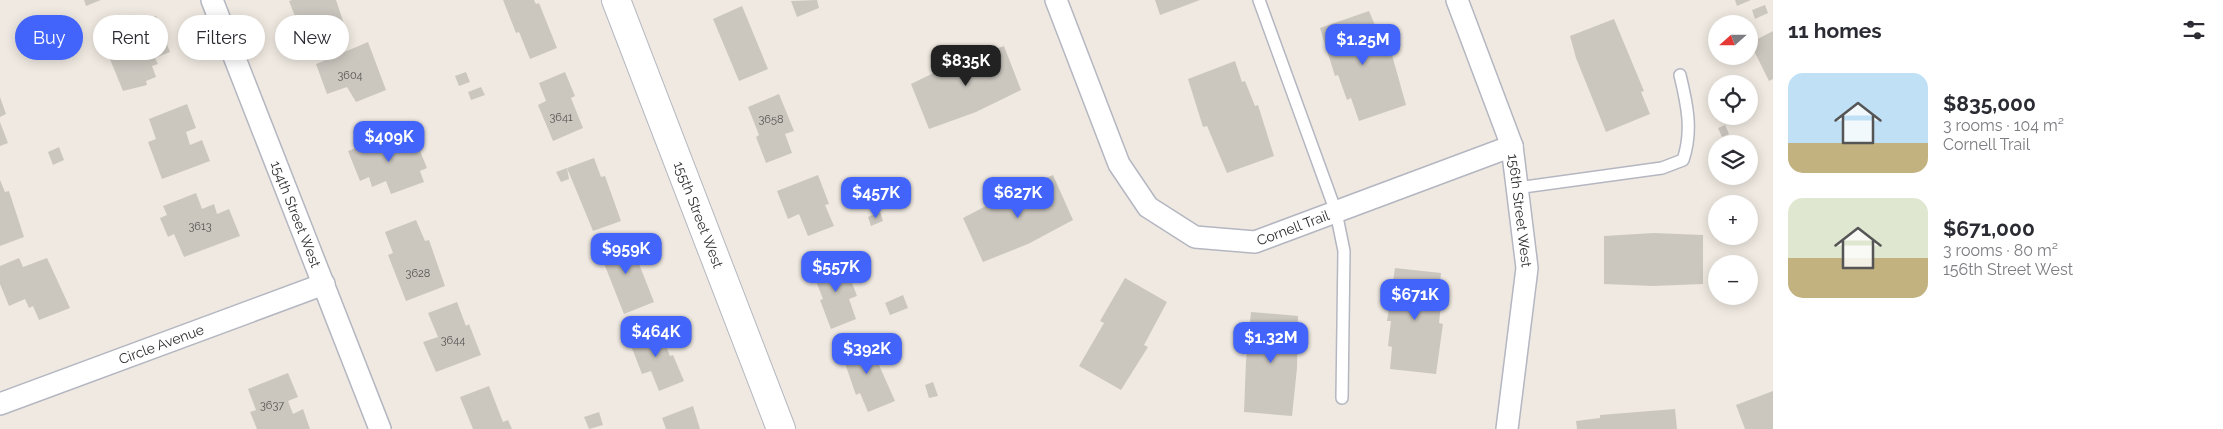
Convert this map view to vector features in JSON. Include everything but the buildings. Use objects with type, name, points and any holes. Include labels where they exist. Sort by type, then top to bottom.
[{"type":"street","name":"154th Street West","points":[[212,0],[380,429]]},
{"type":"street","name":"155th Street West","points":[[616,0],[781,429]]},
{"type":"street","name":"Cornell Trail","points":[[1056,0],[1119,164],[1148,207],[1195,237],[1255,242],[1512,146]]},
{"type":"street","name":"156th Street West","points":[[1457,0],[1512,146],[1527,268],[1507,429]]},
{"type":"street","name":"Circle Avenue","points":[[0,404],[324,284]]},
{"type":"lane","points":[[1259,0],[1336,212],[1344,251],[1342,398]]},
{"type":"lane","points":[[1517,188],[1662,168],[1683,160],[1688,145],[1689,114],[1680,75]]}]
